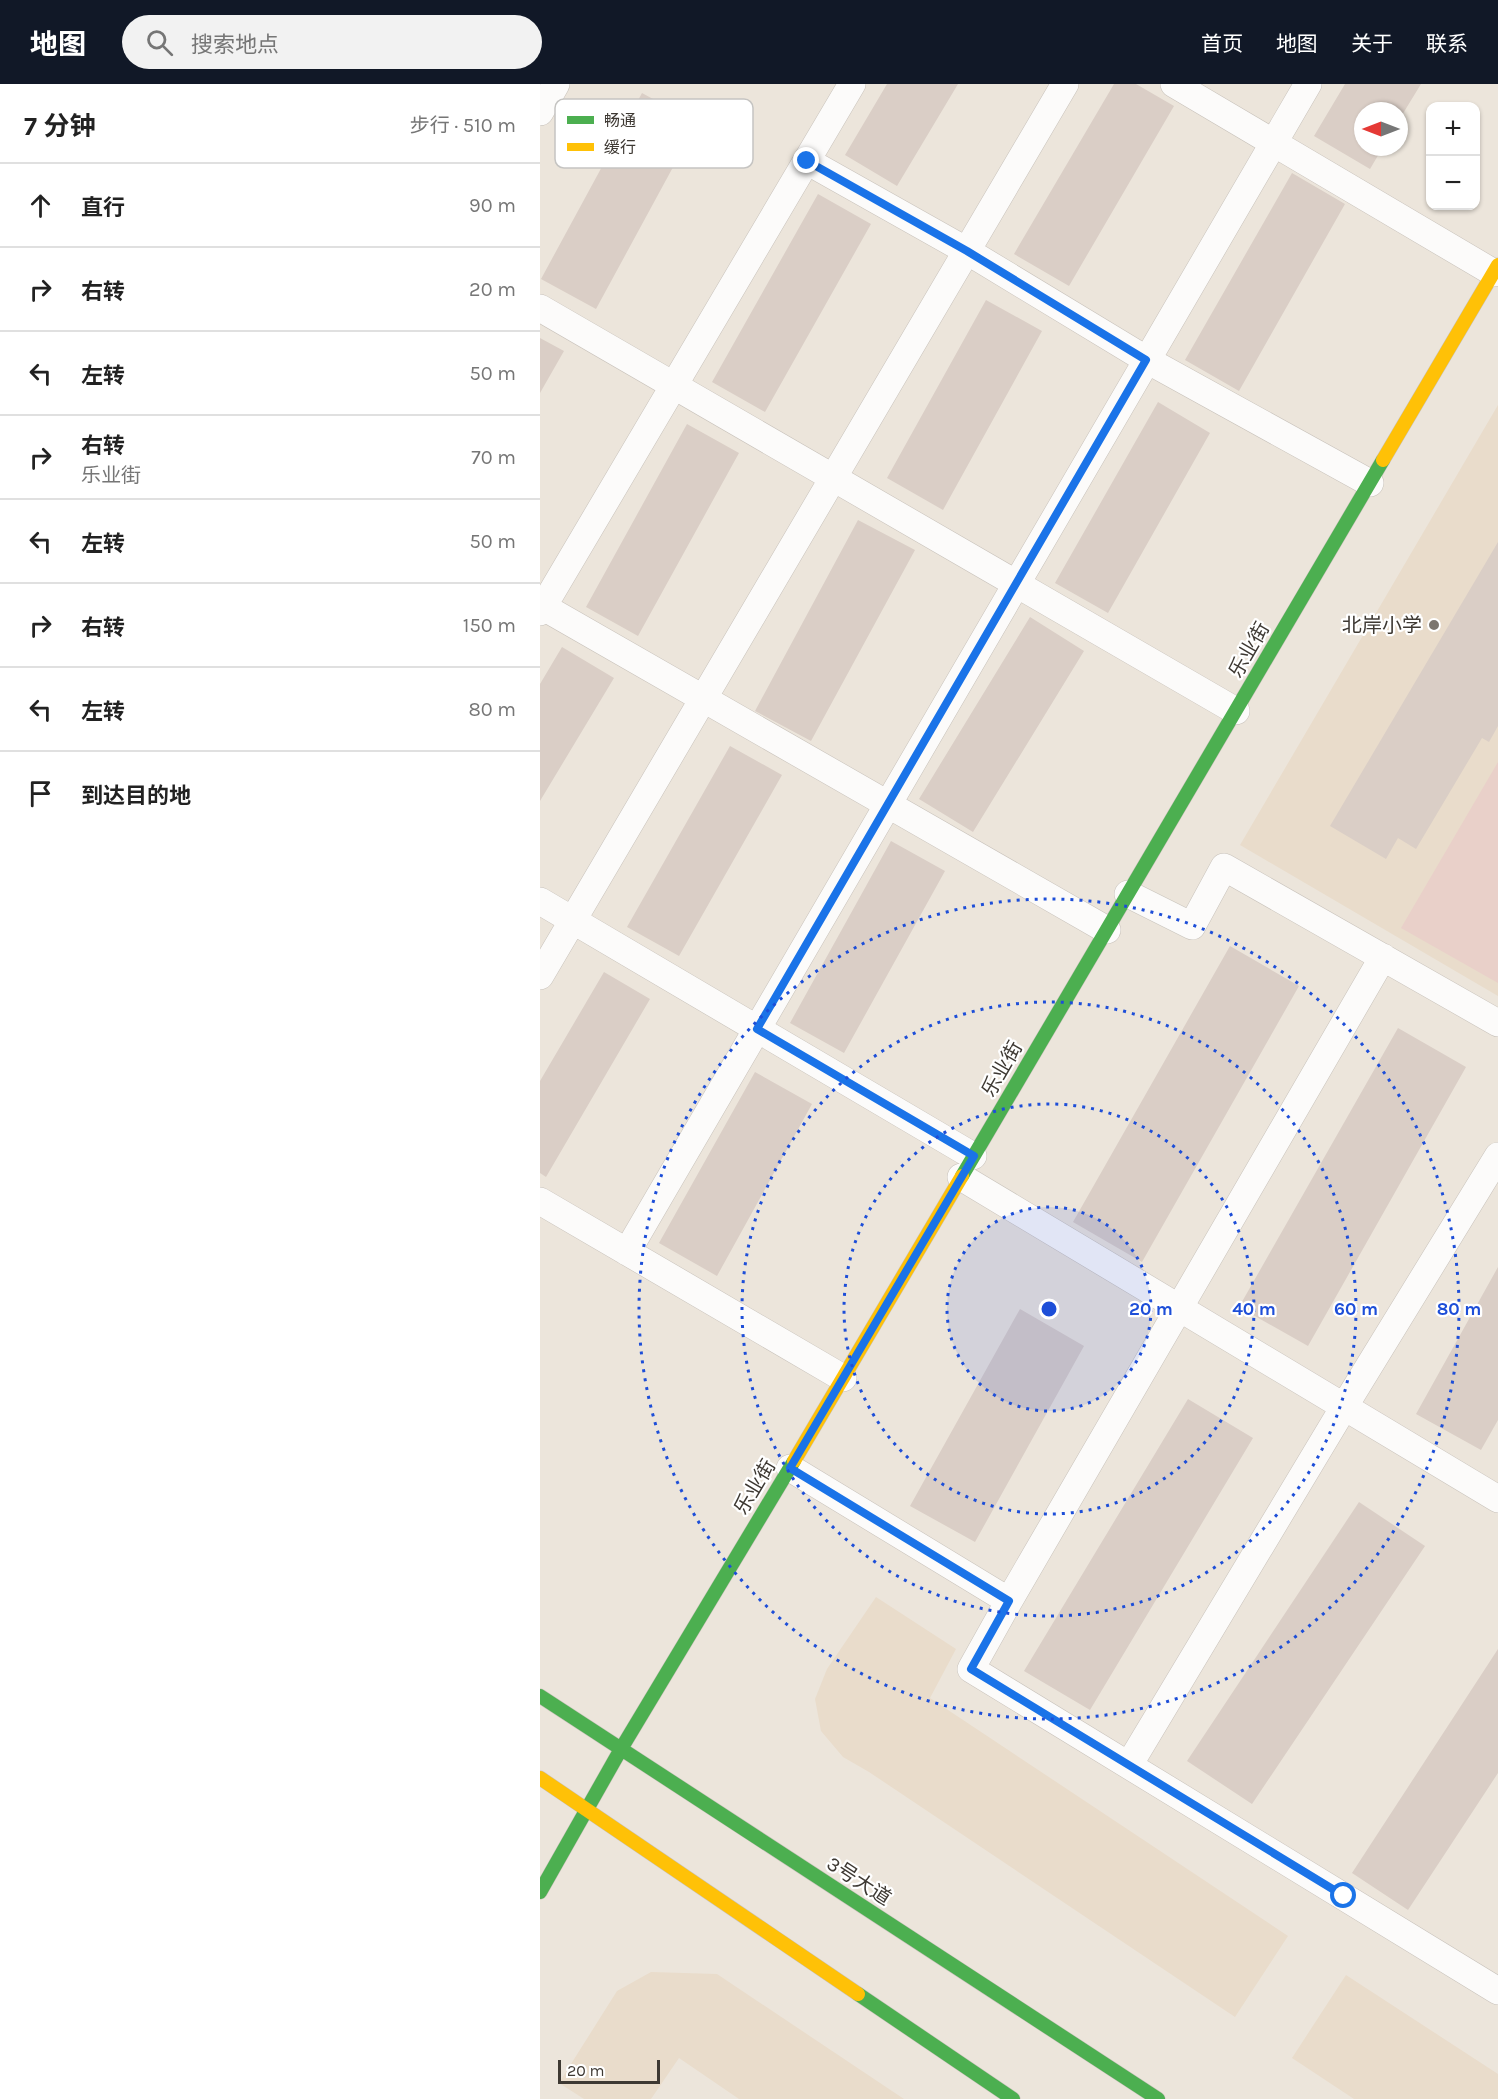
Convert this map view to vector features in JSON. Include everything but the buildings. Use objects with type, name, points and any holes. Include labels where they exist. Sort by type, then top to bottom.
[{"type":"street","points":[[540,112],[556,84]]},
{"type":"street","points":[[852,84],[541,608],[703,698],[1107,930]]},
{"type":"street","points":[[540,976],[1065,84]]},
{"type":"street","points":[[1174,84],[1496,269]]},
{"type":"street","points":[[627,1252],[1308,84]]},
{"type":"street","points":[[807,161],[967,251],[1146,360],[1370,483]]},
{"type":"street","name":"乐业街","points":[[540,1892],[621,1749],[968,1167],[1496,269]]},
{"type":"street","points":[[540,308],[1236,711]]},
{"type":"street","points":[[1128,894],[1192,926],[1224,867],[1498,1023]]},
{"type":"street","points":[[540,901],[757,1029],[1179,1308],[1498,1499]]},
{"type":"street","points":[[1383,957],[971,1669],[1498,1991]]},
{"type":"street","points":[[1130,1765],[1344,1407],[1498,1156]]},
{"type":"street","points":[[540,1201],[843,1378]]},
{"type":"street","points":[[790,1468],[1009,1601]]},
{"type":"street","name":"3号大道","points":[[540,1696],[1158,2099]]},
{"type":"street","points":[[540,1778],[1013,2099]]},
{"type":"shaded area","name":"北岸小学","points":[[1498,405],[1498,996],[1240,845]]},
{"type":"shaded area","points":[[1498,762],[1498,983],[1401,928]]},
{"type":"shaded area","points":[[876,1597],[956,1649],[930,1698],[1288,1936],[1235,2017],[869,1772],[843,1757],[821,1731],[815,1699],[827,1669]]},
{"type":"shaded area","points":[[651,1972],[717,1974],[904,2099],[739,2099],[679,2058],[651,2099],[584,2099],[559,2083],[617,1991]]},
{"type":"shaded area","points":[[1346,1975],[1498,2074],[1498,2099],[1354,2099],[1292,2058]]},
{"type":"traffic: fast","points":[[962,1176],[1383,460]]},
{"type":"traffic: fast","points":[[540,1892],[621,1749],[794,1461]]},
{"type":"traffic: fast","points":[[540,1696],[1158,2099]]},
{"type":"traffic: fast","points":[[858,1994],[1013,2099]]},
{"type":"traffic: slow","points":[[1383,460],[1498,265]]},
{"type":"traffic: slow","points":[[794,1461],[962,1176]]},
{"type":"traffic: slow","points":[[540,1778],[858,1994]]},
{"type":"place","name":"北岸小学","points":[[1434,625]]},
{"type":"route","points":[[807,161],[967,251],[1146,360],[757,1029],[974,1156],[790,1468],[1009,1601],[971,1669],[1344,1896]]}]
